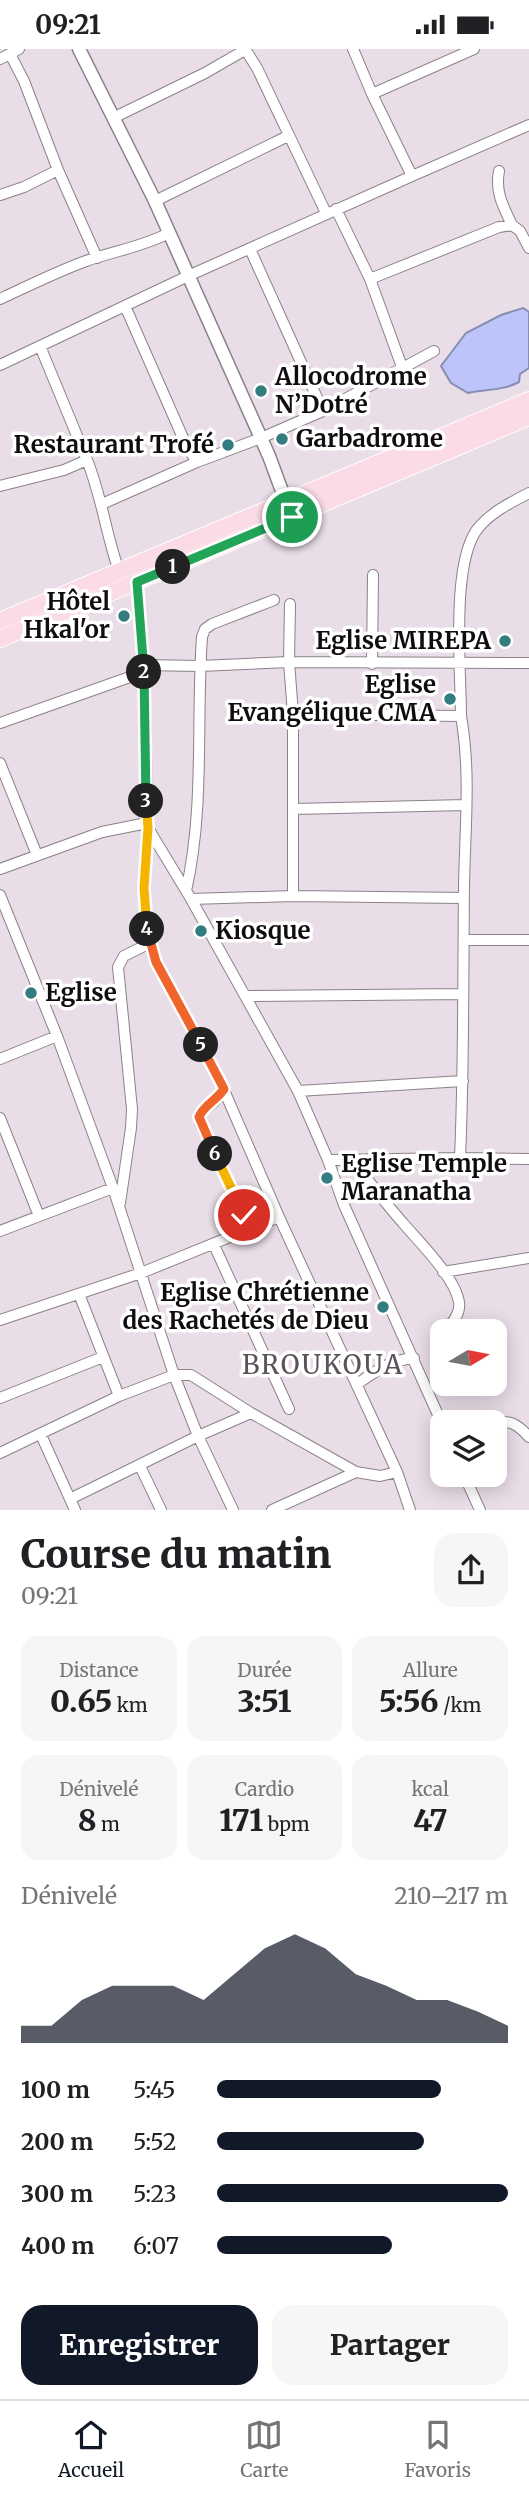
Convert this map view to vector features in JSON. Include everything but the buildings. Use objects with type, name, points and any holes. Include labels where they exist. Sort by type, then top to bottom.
[{"type":"main road","points":[[3,615],[120,571],[529,400]]},
{"type":"main road","points":[[0,639],[529,417]]},
{"type":"street","points":[[79,49],[155,201],[261,438],[286,502]]},
{"type":"street","points":[[353,49],[412,176]]},
{"type":"street","points":[[372,94],[474,49]]},
{"type":"street","points":[[113,118],[205,73],[245,50],[257,68],[289,136],[370,279],[402,367]]},
{"type":"street","points":[[10,54],[97,258]]},
{"type":"street","points":[[0,365],[331,211],[529,125]]},
{"type":"street","points":[[155,201],[289,136]]},
{"type":"street","points":[[0,195],[24,187],[58,170]]},
{"type":"street","points":[[499,171],[497,193],[512,225],[520,231],[529,248]]},
{"type":"street","points":[[370,279],[499,227],[512,225]]},
{"type":"street","points":[[0,299],[56,273],[143,245],[169,233]]},
{"type":"street","points":[[250,249],[323,411]]},
{"type":"street","points":[[125,306],[187,447],[197,462]]},
{"type":"street","points":[[40,347],[103,504],[112,550],[120,571]]},
{"type":"street","points":[[103,504],[323,411],[434,351]]},
{"type":"street","points":[[0,487],[72,467],[87,460]]},
{"type":"street","points":[[460,1158],[467,750],[461,716],[460,596],[468,547],[479,527],[505,506],[529,493]]},
{"type":"street","points":[[372,664],[373,575]]},
{"type":"street","points":[[137,582],[144,669],[148,825],[145,916],[150,943],[156,962],[224,1089],[279,1217],[397,1472],[410,1510]]},
{"type":"street","points":[[189,895],[198,797],[202,637],[205,629],[212,624],[274,600]]},
{"type":"street","points":[[290,604],[293,896]]},
{"type":"street","points":[[0,723],[144,669],[289,662],[529,663]]},
{"type":"street","points":[[293,714],[461,716]]},
{"type":"street","points":[[0,763],[37,855]]},
{"type":"street","points":[[293,809],[466,805]]},
{"type":"street","points":[[148,825],[298,1091],[349,1217],[436,1410]]},
{"type":"street","points":[[0,869],[102,832],[148,825]]},
{"type":"street","points":[[0,895],[57,1036],[113,1188],[174,1375],[198,1436],[233,1510]]},
{"type":"street","points":[[189,895],[464,898]]},
{"type":"street","points":[[464,940],[529,940]]},
{"type":"street","points":[[120,1208],[132,1109],[118,967],[124,956],[150,943]]},
{"type":"street","points":[[245,996],[463,994]]},
{"type":"street","points":[[0,1059],[57,1036]]},
{"type":"street","points":[[298,1091],[463,1081]]},
{"type":"street","points":[[224,1089],[215,1101],[200,1113],[200,1122],[250,1229]]},
{"type":"street","points":[[0,1118],[4,1142],[39,1216]]},
{"type":"street","points":[[328,1160],[529,1159]]},
{"type":"street","points":[[352,1160],[443,1272],[459,1301],[454,1319]]},
{"type":"street","points":[[0,1231],[113,1188]]},
{"type":"street","points":[[0,1321],[141,1273],[279,1217]]},
{"type":"street","points":[[214,1245],[289,1409]]},
{"type":"street","points":[[443,1272],[529,1258]]},
{"type":"street","points":[[79,1294],[119,1396]]},
{"type":"street","points":[[0,1398],[103,1357]]},
{"type":"street","points":[[356,1384],[386,1364],[414,1358]]},
{"type":"street","points":[[0,1453],[119,1396],[174,1375],[191,1375],[251,1413],[356,1472],[380,1476],[397,1472]]},
{"type":"street","points":[[70,1499],[251,1413]]},
{"type":"street","points":[[507,1422],[514,1423],[529,1437]]},
{"type":"street","points":[[41,1435],[75,1510]]},
{"type":"street","points":[[140,1466],[161,1510]]},
{"type":"street","points":[[272,1510],[356,1472]]},
{"type":"street","points":[[470,1487],[481,1510]]},
{"type":"water","points":[[523,308],[529,312],[529,368],[520,374],[519,382],[468,393],[451,383],[441,366],[466,333],[501,315]]},
{"type":"place","name":"Allocodrome N’Dotré","points":[[261,391]]},
{"type":"place","name":"Garbadrome","points":[[282,439]]},
{"type":"place","name":"Restaurant Trofé","points":[[228,445]]},
{"type":"place","name":"Hôtel Hkal'or","points":[[124,616]]},
{"type":"place","name":"Eglise MIREPA","points":[[505,641]]},
{"type":"place","name":"Eglise Evangélique CMA","points":[[450,699]]},
{"type":"place","name":"Kiosque","points":[[201,931]]},
{"type":"place","name":"Eglise","points":[[31,993]]},
{"type":"place","name":"Eglise Temple Maranatha","points":[[327,1178]]},
{"type":"place","name":"Eglise Chrétienne des Rachetés de Dieu","points":[[383,1307]]},
{"type":"district","name":"BROUKOUA","points":[[323,1365]]},
{"type":"route","points":[[244,1215],[199,1117],[224,1089],[156,962],[149,940],[144,888],[148,828],[144,672],[137,582],[292,517]]}]
